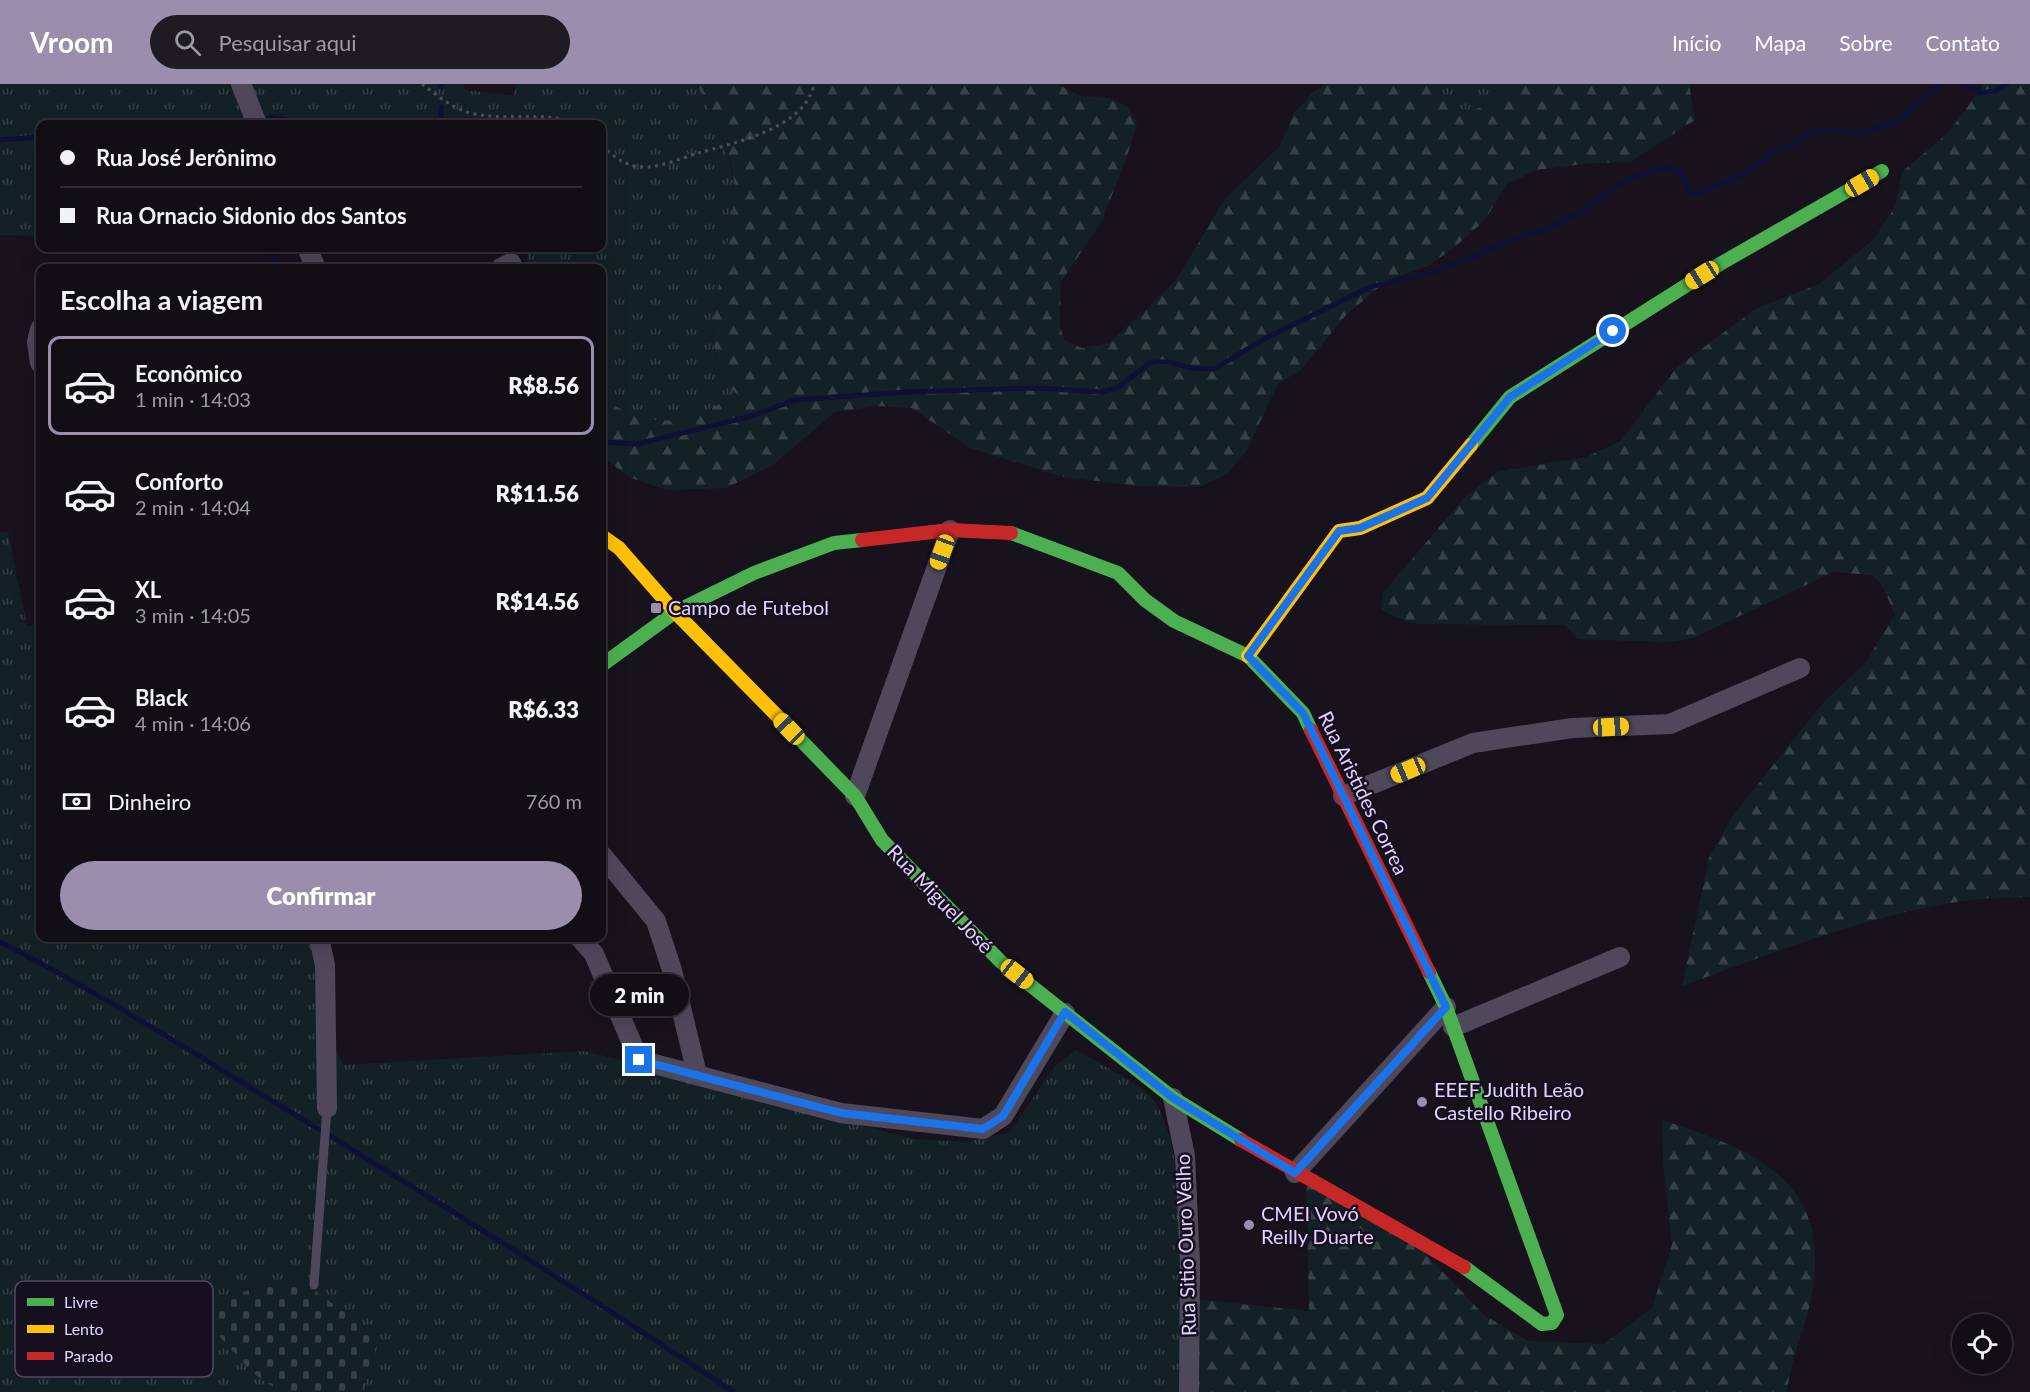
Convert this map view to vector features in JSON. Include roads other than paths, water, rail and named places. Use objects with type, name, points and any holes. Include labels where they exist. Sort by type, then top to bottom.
[{"type":"street","points":[[241,84],[255,120]]},
{"type":"street","points":[[1248,656],[1339,531],[1360,528],[1427,498],[1510,397],[1720,264],[1882,171]]},
{"type":"street","points":[[855,796],[950,530]]},
{"type":"street","name":"Rua Aristides Correa","points":[[606,662],[675,612],[754,573],[834,543],[950,530],[1006,531],[1118,573],[1145,600],[1174,621],[1248,656],[1303,713],[1446,1007],[1557,1315],[1552,1323]]},
{"type":"street","name":"Rua Miguel José","points":[[606,539],[619,548],[675,612],[855,796],[882,840],[1001,962],[1173,1098],[1295,1173],[1448,1256],[1542,1324],[1552,1323]]},
{"type":"street","points":[[1343,796],[1473,743],[1572,728],[1670,724],[1800,668]]},
{"type":"street","points":[[606,860],[656,921],[672,970],[697,1074]]},
{"type":"street","points":[[320,942],[325,964],[327,1107]]},
{"type":"street","points":[[584,942],[594,954],[639,1060],[841,1113],[983,1129],[1003,1116],[1065,1012]]},
{"type":"street","points":[[1453,1027],[1620,957]]},
{"type":"street","points":[[1295,1173],[1446,1007]]},
{"type":"street","name":"Rua Sitio Ouro Velho","points":[[1173,1098],[1185,1156],[1190,1263],[1190,1392]]},
{"type":"lane","points":[[314,1285],[327,1107]]},
{"type":"waterway","points":[[606,442],[637,444],[752,416],[795,400],[907,392],[1038,388],[1101,392],[1117,388],[1151,362],[1170,362],[1190,368],[1214,369],[1266,338],[1370,287],[1437,271],[1525,235],[1545,230],[1573,216],[1628,179],[1672,168],[1681,173],[1688,190],[1695,195],[1742,175],[1773,152],[1795,143],[1810,132],[1826,130],[1858,133],[1896,122],[1940,84]]},
{"type":"waterway","points":[[1965,84],[1980,93],[1995,91],[2007,84]]},
{"type":"waterway","points":[[441,107],[441,120]]},
{"type":"waterway","points":[[270,117],[287,120]]},
{"type":"waterway","points":[[0,140],[36,137]]},
{"type":"waterway","points":[[268,252],[277,264]]},
{"type":"waterway","points":[[0,942],[104,999],[332,1137],[563,1281],[734,1392]]},
{"type":"place","name":"Campo de Futebol","points":[[656,608]]},
{"type":"place","name":"EEEF Judith Leão Castello Ribeiro","points":[[1422,1102]]},
{"type":"place","name":"CMEI Vovó Reilly Duarte","points":[[1249,1225]]}]
